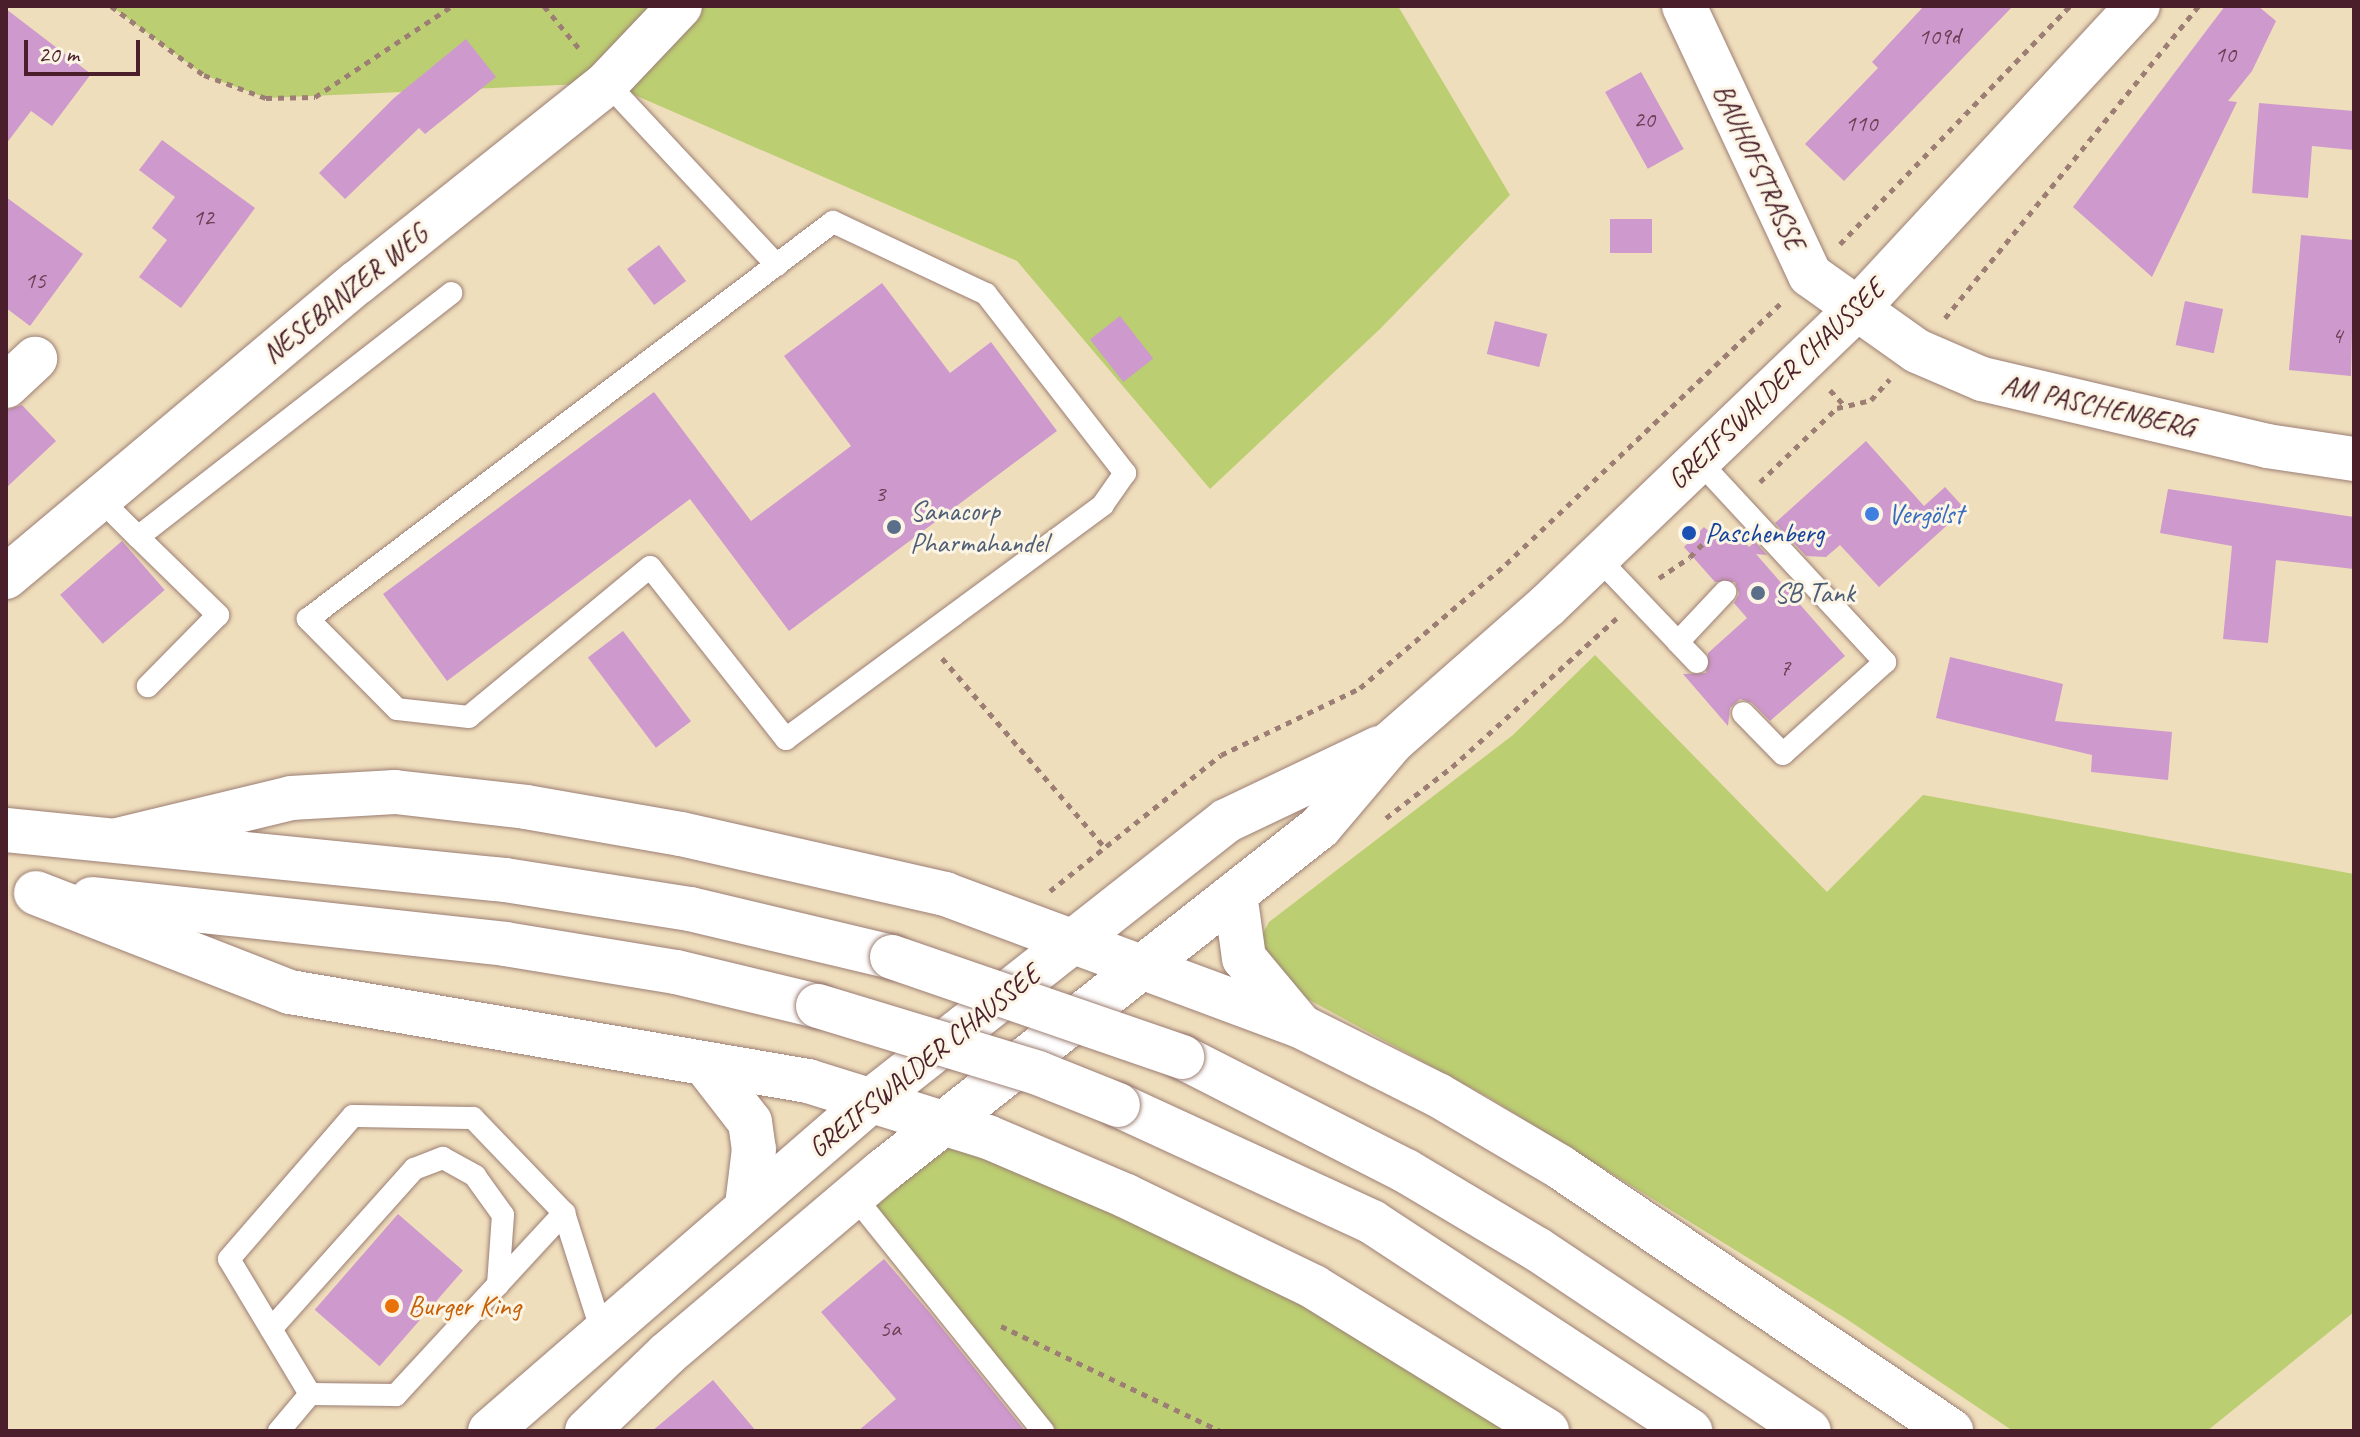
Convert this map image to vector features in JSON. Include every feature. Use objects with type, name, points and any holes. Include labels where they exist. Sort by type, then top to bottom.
[{"type":"main road","name":"NESEBANZER WEG","points":[[6,577],[607,83],[680,6]]},
{"type":"main road","name":"BAUHOFSTRASSE","points":[[1684,6],[1810,275],[1858,308]]},
{"type":"main road","name":"GREIFSWALDER CHAUSSEE","points":[[587,1431],[667,1354],[854,1196],[1320,827],[1392,742],[1597,557],[1858,308],[2138,6]]},
{"type":"main road","name":"AM PASCHENBERG","points":[[1858,308],[1917,351],[1982,379],[2267,446],[2354,459]]},
{"type":"main road","name":"GREIFSWALDER CHAUSSEE","points":[[490,1431],[874,1098],[1226,821],[1392,742]]},
{"type":"main road","points":[[118,840],[291,798],[395,792],[526,807],[738,846],[945,894],[1300,1026],[1438,1095],[1560,1167],[1951,1431]]},
{"type":"main road","points":[[6,830],[594,893],[690,909],[892,957],[1182,1057],[1432,1186],[1537,1249],[1809,1431]]},
{"type":"main road","points":[[21,892],[505,944],[676,972],[818,1006],[1038,1073],[1118,1105],[1372,1222],[1690,1431]]},
{"type":"main road","points":[[21,892],[290,992],[705,1064],[874,1098],[944,1122],[1126,1196],[1314,1287],[1547,1431]]},
{"type":"main road","points":[[1235,894],[1244,958],[1300,1026]]},
{"type":"main road","points":[[705,1064],[750,1122],[754,1149],[747,1205]]},
{"type":"lane","points":[[607,83],[777,265]]},
{"type":"lane","points":[[833,222],[986,294],[1125,473],[1103,505],[786,739],[650,567],[469,717],[397,709],[308,619],[777,265],[833,222]]},
{"type":"lane","points":[[138,537],[451,293]]},
{"type":"lane","points":[[1697,459],[1739,503],[1769,552],[1885,662],[1783,754],[1743,713]]},
{"type":"lane","points":[[99,498],[218,615],[148,686]]},
{"type":"lane","points":[[1597,557],[1697,662]]},
{"type":"lane","points":[[1678,642],[1725,592]]},
{"type":"lane","points":[[310,1394],[229,1259],[353,1116],[473,1118],[564,1213],[603,1335]]},
{"type":"lane","points":[[271,1329],[414,1169],[443,1158],[475,1176],[503,1215],[498,1285]]},
{"type":"lane","points":[[854,1196],[1043,1431]]},
{"type":"lane","points":[[310,1394],[396,1395],[564,1213]]},
{"type":"lane","points":[[279,1431],[310,1394]]},
{"type":"path","points":[[111,6],[204,75],[266,98],[315,97],[452,6]]},
{"type":"path","points":[[544,6],[607,83]]},
{"type":"path","points":[[924,637],[1103,845],[1221,755],[1360,688],[1506,564],[1810,275],[2070,6]]},
{"type":"path","points":[[1739,503],[1837,408],[1871,400],[1917,351],[2199,6]]},
{"type":"path","points":[[990,1321],[1220,1431]]},
{"type":"green space","points":[[111,6],[1398,6],[1510,195],[1381,328],[1210,489],[1017,261],[607,83],[266,98],[204,75]]},
{"type":"green space","points":[[1595,655],[1827,892],[1923,795],[2354,874],[2354,1312],[2207,1431],[2013,1431],[1845,1318],[1488,1097],[1293,991],[1267,955],[1261,937],[1269,922],[1513,735]]},
{"type":"green space","points":[[944,1122],[1547,1431],[1043,1431],[854,1196]]},
{"type":"building","points":[[1924,6],[2013,6],[1844,181],[1805,144],[1878,68],[1872,62]]},
{"type":"building","points":[[2225,6],[2258,6],[2276,21],[2252,71],[2228,101],[2237,102],[2152,277],[2073,207]]},
{"type":"building","points":[[6,9],[91,74],[52,126],[31,111],[6,144]]},
{"type":"building","points":[[466,39],[496,77],[425,134],[419,128],[345,199],[319,173],[394,98]]},
{"type":"building","points":[[1641,72],[1684,149],[1648,169],[1605,92]]},
{"type":"building","points":[[2259,103],[2354,111],[2354,150],[2312,146],[2308,198],[2252,193]]},
{"type":"building","points":[[162,140],[255,208],[181,308],[139,277],[167,240],[152,228],[175,197],[139,170]]},
{"type":"building","points":[[6,197],[83,254],[30,326],[6,308]]},
{"type":"building","points":[[1610,219],[1652,219],[1652,253],[1610,253]]},
{"type":"building","points":[[2301,235],[2354,240],[2351,376],[2289,370]]},
{"type":"building","points":[[659,245],[686,281],[654,305],[627,269]]},
{"type":"building","points":[[882,283],[950,373],[991,342],[1057,431],[789,631],[690,499],[447,681],[383,594],[654,392],[751,521],[851,446],[784,356]]},
{"type":"building","points":[[2185,301],[2223,309],[2214,353],[2176,345]]},
{"type":"building","points":[[1120,316],[1153,359],[1123,382],[1090,339]]},
{"type":"building","points":[[1495,321],[1547,334],[1539,367],[1487,354]]},
{"type":"building","points":[[22,405],[56,441],[6,488],[6,410]]},
{"type":"building","name":"Vergölst","points":[[1866,441],[1924,506],[1945,487],[1965,509],[1879,587],[1840,545],[1826,557],[1806,556],[1775,523]]},
{"type":"building","points":[[2168,489],[2354,517],[2354,569],[2276,560],[2268,643],[2223,639],[2232,546],[2160,533]]},
{"type":"building","points":[[1704,527],[1721,542],[1734,530],[1749,547],[1755,542],[1767,555],[1756,554],[1845,656],[1770,721],[1752,703],[1740,699],[1730,708],[1728,726],[1683,674],[1706,673],[1708,653],[1747,618],[1734,603],[1739,594],[1735,582],[1715,582],[1684,547]]},
{"type":"building","points":[[122,541],[165,590],[103,644],[60,595]]},
{"type":"building","points":[[623,631],[691,721],[656,748],[588,657]]},
{"type":"building","points":[[1950,657],[2063,684],[2055,721],[2172,732],[2168,780],[2091,772],[2092,755],[1936,718]]},
{"type":"building","points":[[398,1214],[463,1270],[380,1366],[315,1310]]},
{"type":"building","points":[[884,1259],[1025,1431],[858,1431],[896,1399],[821,1312]]},
{"type":"building","points":[[713,1380],[756,1431],[652,1431]]},
{"type":"place","name":"Vergölst","points":[[1872,514]]},
{"type":"place","name":"Sanacorp Pharmahandel","points":[[894,527]]},
{"type":"place","name":"Paschenberg","points":[[1689,533]]},
{"type":"place","name":"SB Tank","points":[[1758,593]]},
{"type":"place","name":"Burger King","points":[[392,1306]]}]
